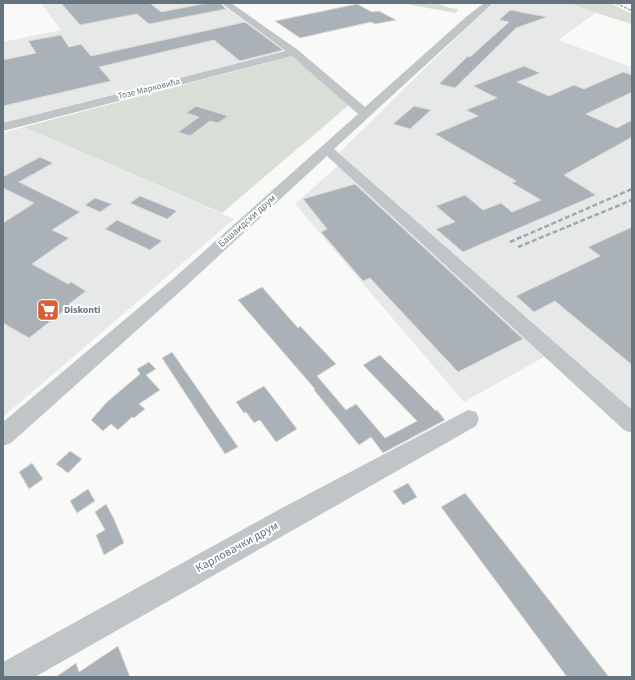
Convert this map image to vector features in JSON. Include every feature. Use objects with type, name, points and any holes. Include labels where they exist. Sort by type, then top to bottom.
[{"type":"street","points":[[225,3],[294,52],[365,114]]},
{"type":"street","name":"Башаидски друм","points":[[3,436],[179,283],[326,148],[489,3]]},
{"type":"street","name":"Тозе Марковића","points":[[3,126],[294,52]]},
{"type":"street","points":[[326,148],[632,423]]},
{"type":"street","name":"Карловачки друм","points":[[6,677],[284,520],[468,419]]},
{"type":"shaded area","points":[[41,3],[219,3],[288,52],[3,124],[3,42],[61,30]]},
{"type":"shaded area","points":[[400,3],[436,3],[449,8],[458,9],[456,13]]},
{"type":"shaded area","points":[[494,3],[568,3],[596,13],[558,40],[632,67],[632,414],[339,153],[472,22]]},
{"type":"shaded area","points":[[568,3],[610,3],[632,14],[632,24],[596,13]]},
{"type":"shaded area","points":[[292,56],[350,104],[222,213],[24,127]]},
{"type":"shaded area","points":[[24,127],[234,219],[3,417],[3,133]]},
{"type":"shaded area","points":[[340,164],[551,353],[464,402],[295,204]]},
{"type":"building","points":[[61,3],[150,3],[161,12],[207,3],[220,3],[226,9],[149,24],[137,14],[80,25]]},
{"type":"building","points":[[357,4],[372,12],[379,11],[396,20],[375,24],[371,22],[300,38],[275,21]]},
{"type":"building","points":[[510,10],[547,17],[516,28],[455,88],[439,84],[468,56],[470,57],[509,22],[499,20]]},
{"type":"building","points":[[245,22],[283,50],[240,61],[214,40],[99,67],[111,81],[3,106],[3,60],[36,53],[28,41],[61,35],[69,47],[81,44],[91,56]]},
{"type":"building","points":[[524,66],[540,73],[517,82],[549,96],[574,85],[584,89],[623,72],[632,75],[632,92],[586,114],[617,128],[632,120],[632,137],[564,175],[596,195],[463,252],[436,229],[455,222],[436,206],[465,195],[483,210],[501,203],[512,212],[541,200],[512,183],[516,181],[435,134],[478,116],[466,110],[497,98],[473,86]]},
{"type":"building","points":[[196,106],[228,116],[218,123],[210,121],[190,136],[178,132],[199,117],[186,113]]},
{"type":"building","points":[[414,106],[431,110],[410,129],[393,124]]},
{"type":"building","points":[[40,157],[53,163],[19,182],[80,212],[52,230],[69,238],[32,264],[68,284],[71,282],[86,291],[69,304],[71,305],[29,338],[3,323],[3,223],[34,203],[3,188],[3,177]]},
{"type":"building","points":[[355,184],[523,339],[458,372],[370,278],[363,281],[321,232],[327,229],[303,199]]},
{"type":"building","points":[[140,196],[177,211],[167,219],[130,203]]},
{"type":"building","points":[[95,198],[112,204],[100,212],[85,205]]},
{"type":"building","points":[[117,220],[162,241],[150,250],[105,229]]},
{"type":"building","points":[[632,227],[632,365],[555,301],[534,312],[516,296],[600,256],[588,247]]},
{"type":"building","points":[[262,287],[298,328],[300,326],[336,364],[317,376],[346,410],[356,404],[385,438],[417,421],[363,365],[380,355],[436,411],[437,410],[445,420],[383,453],[371,437],[359,445],[314,390],[315,389],[238,300]]},
{"type":"building","points":[[172,352],[238,447],[225,454],[162,358]]},
{"type":"building","points":[[149,362],[156,369],[146,375],[160,390],[139,404],[145,409],[134,418],[132,417],[118,430],[111,424],[103,431],[91,420],[107,402],[140,374],[137,369]]},
{"type":"building","points":[[264,386],[297,429],[276,442],[260,420],[254,423],[236,402]]},
{"type":"building","points":[[70,451],[82,459],[68,473],[56,464]]},
{"type":"building","points":[[32,463],[43,479],[29,489],[19,472]]},
{"type":"building","points":[[408,483],[417,497],[403,505],[393,491]]},
{"type":"building","points":[[88,489],[95,501],[77,513],[70,501]]},
{"type":"building","points":[[465,493],[609,677],[567,677],[441,507]]},
{"type":"building","points":[[106,504],[124,543],[104,555],[96,535],[105,530],[95,512]]},
{"type":"building","points":[[118,646],[130,677],[56,677],[76,663],[79,672]]},
{"type":"railway","points":[[616,3],[632,11]]},
{"type":"railway","points":[[510,242],[632,189]]},
{"type":"railway","points":[[518,247],[632,200]]},
{"type":"place","name":"Diskonti","points":[[48,310]]}]
